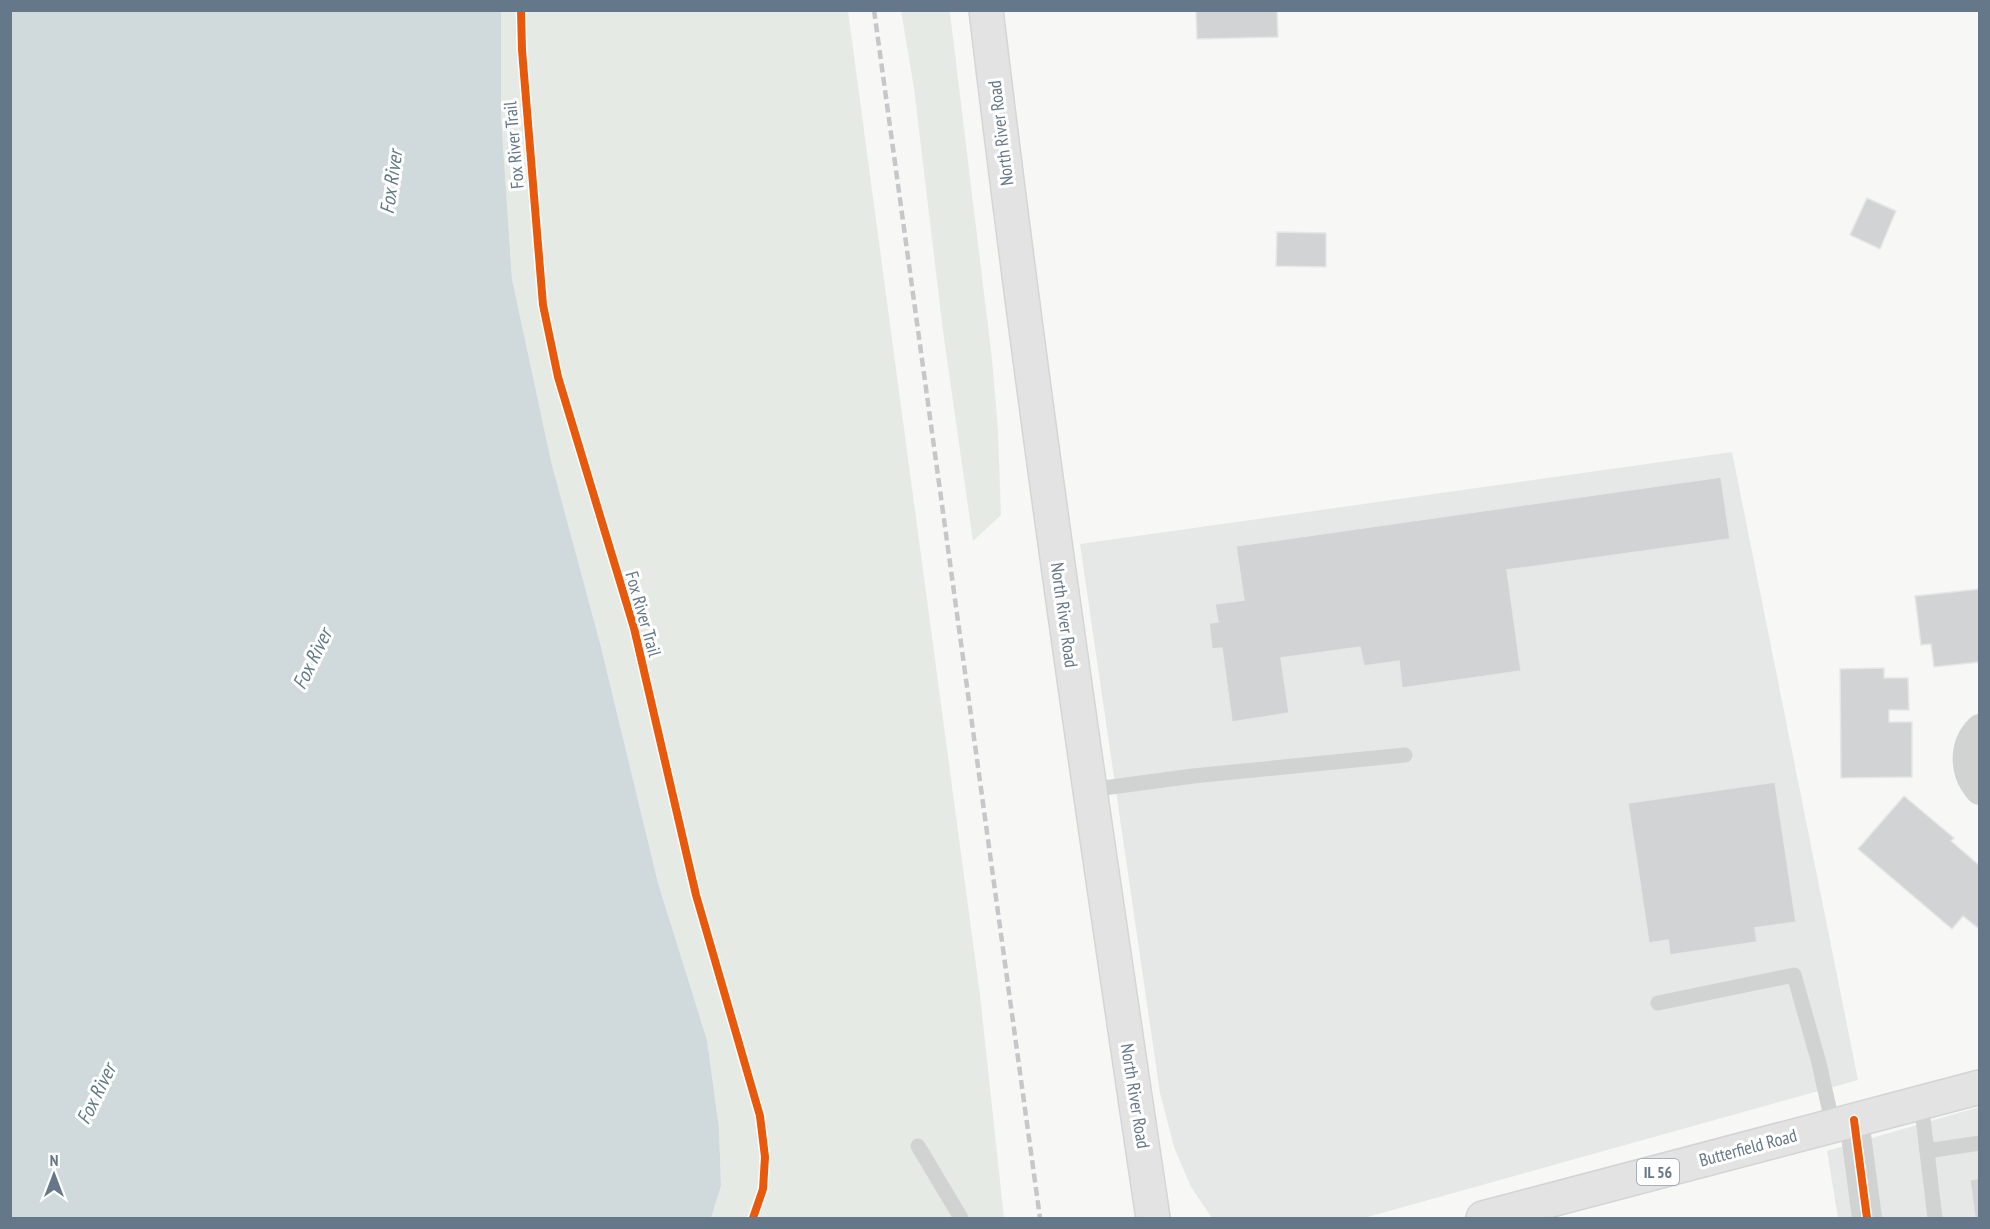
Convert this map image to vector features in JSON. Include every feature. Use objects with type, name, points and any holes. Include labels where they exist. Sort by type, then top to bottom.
[{"type":"main road","name":"North River Road","points":[[986,10],[1026,340],[1089,790],[1153,1218]]},
{"type":"main road","name":"Butterfield Road","points":[[1483,1218],[1980,1087]]},
{"type":"street","points":[[1980,729],[1969,743],[1966,756],[1968,771],[1980,790]]},
{"type":"street","points":[[1844,1123],[1867,1218]]},
{"type":"lane","points":[[1089,790],[1193,776],[1405,755]]},
{"type":"lane","points":[[1658,1003],[1794,975],[1819,1064],[1844,1123]]},
{"type":"lane","points":[[1921,1102],[1935,1218]]},
{"type":"lane","points":[[1927,1151],[1980,1143]]},
{"type":"lane","points":[[918,1146],[961,1218]]},
{"type":"shaded area","points":[[501,11],[848,11],[980,995],[1004,1218],[711,1218],[721,1186],[719,1128],[707,1040],[658,883],[601,647],[551,461],[512,279],[501,116]]},
{"type":"shaded area","points":[[901,11],[950,11],[992,359],[998,431],[1001,515],[973,541],[943,331],[914,88]]},
{"type":"shaded area","points":[[1732,452],[1858,1080],[1364,1218],[1212,1218],[1191,1187],[1174,1147],[1160,1093],[1080,544]]},
{"type":"shaded area","points":[[1979,1107],[1979,1218],[1838,1218],[1827,1151]]},
{"type":"water","name":"Fox River","points":[[10,11],[501,11],[501,116],[512,279],[551,461],[601,647],[658,883],[707,1040],[719,1128],[721,1186],[711,1218],[11,1218]]},
{"type":"building","points":[[1196,10],[1277,10],[1278,37],[1197,39]]},
{"type":"building","points":[[1867,198],[1896,211],[1880,249],[1850,235]]},
{"type":"building","points":[[1277,232],[1326,233],[1326,267],[1276,266]]},
{"type":"building","points":[[1721,477],[1730,539],[1507,570],[1521,671],[1402,688],[1399,661],[1364,666],[1360,647],[1281,658],[1289,713],[1232,722],[1222,648],[1212,649],[1209,623],[1218,622],[1215,604],[1244,600],[1236,546]]},
{"type":"building","points":[[1980,589],[1980,662],[1934,667],[1931,644],[1921,645],[1915,596]]},
{"type":"building","points":[[1884,668],[1884,678],[1908,678],[1909,710],[1889,710],[1889,722],[1912,722],[1912,777],[1841,778],[1840,669]]},
{"type":"building","points":[[1775,782],[1796,922],[1755,928],[1757,942],[1670,955],[1668,940],[1649,943],[1628,803]]},
{"type":"building","points":[[1904,796],[1954,838],[1951,841],[1980,866],[1980,926],[1978,928],[1963,916],[1952,929],[1858,849]]},
{"type":"building","points":[[1980,1178],[1980,1218],[1975,1218],[1970,1180]]},
{"type":"railway","points":[[874,10],[1040,1218]]},
{"type":"cycle path","name":"Fox River Trail","points":[[521,10],[522,50],[543,305],[558,377],[634,628],[696,895],[760,1116],[765,1157],[763,1189],[753,1218]]},
{"type":"cycle path","points":[[1854,1120],[1867,1218]]}]
